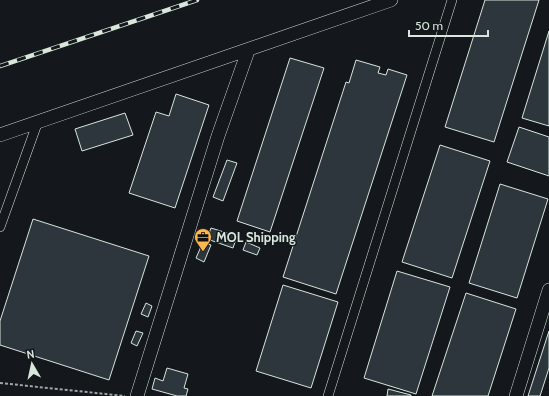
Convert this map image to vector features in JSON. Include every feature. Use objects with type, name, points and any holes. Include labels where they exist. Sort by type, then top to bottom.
[{"type":"main road","points":[[0,135],[37,124],[391,0]]},
{"type":"main road","points":[[137,396],[218,136],[248,50]]},
{"type":"main road","points":[[516,396],[549,290]]},
{"type":"street","points":[[328,396],[452,0]]},
{"type":"street","points":[[0,227],[37,124]]},
{"type":"path","points":[[0,383],[125,396]]},
{"type":"building","points":[[485,0],[539,0],[494,142],[445,127]]},
{"type":"building","points":[[549,31],[549,126],[522,118]]},
{"type":"building","points":[[290,58],[324,68],[270,232],[237,221]]},
{"type":"building","points":[[356,60],[380,67],[378,73],[386,75],[388,69],[407,75],[336,294],[283,277],[346,82],[349,83]]},
{"type":"building","points":[[176,94],[209,105],[175,208],[129,193],[156,112],[169,116]]},
{"type":"building","points":[[125,113],[133,135],[82,151],[75,129]]},
{"type":"building","points":[[519,127],[549,137],[549,176],[507,162]]},
{"type":"building","points":[[440,145],[490,161],[452,278],[402,262]]},
{"type":"building","points":[[227,160],[237,163],[223,201],[213,197]]},
{"type":"building","points":[[500,184],[548,199],[517,298],[469,283]]},
{"type":"building","points":[[33,219],[149,256],[109,380],[0,345],[0,321]]},
{"type":"building","points":[[211,228],[237,236],[233,248],[207,239]]},
{"type":"building","name":"MOL Shipping","points":[[203,242],[211,245],[204,262],[196,258]]},
{"type":"building","points":[[246,242],[260,248],[257,255],[243,250]]},
{"type":"building","points":[[397,271],[450,287],[416,394],[364,378]]},
{"type":"building","points":[[283,285],[338,302],[311,388],[256,371]]},
{"type":"building","points":[[466,293],[516,309],[488,396],[432,396]]},
{"type":"building","points":[[146,303],[152,306],[148,317],[141,314]]},
{"type":"building","points":[[136,331],[143,333],[137,346],[131,343]]},
{"type":"building","points":[[549,331],[549,368],[540,396],[528,396]]},
{"type":"building","points":[[167,368],[188,374],[184,388],[188,389],[186,396],[177,396],[152,389],[155,378],[163,381]]},
{"type":"building","points":[[388,389],[411,395],[411,396],[387,396]]},
{"type":"railway","points":[[0,66],[197,0]]},
{"type":"place","name":"MOL Shipping","points":[[203,252]]}]
